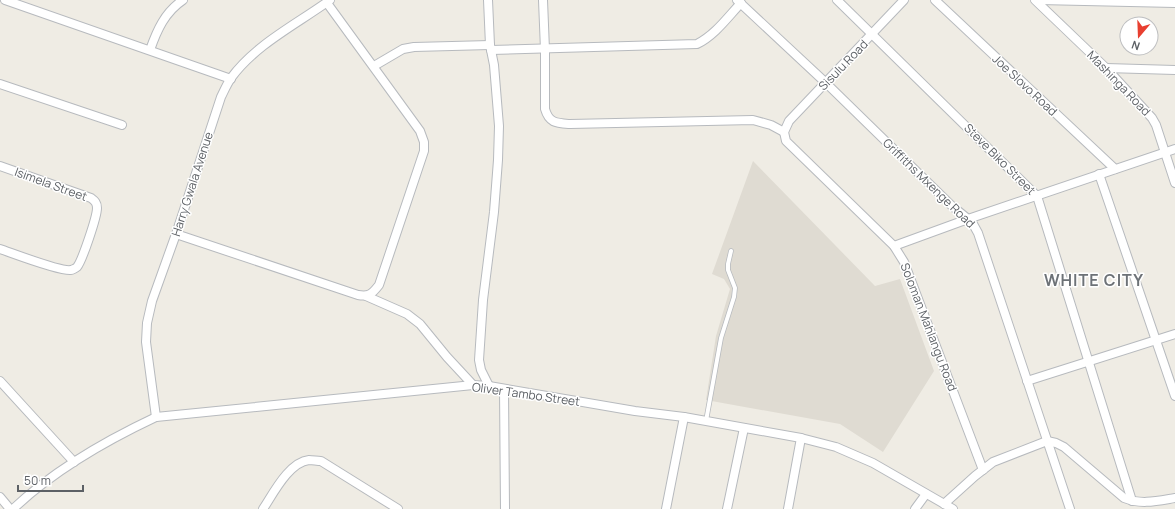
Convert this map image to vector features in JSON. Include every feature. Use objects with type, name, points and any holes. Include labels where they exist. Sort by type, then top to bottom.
[{"type":"street","points":[[5,0],[231,79]]},
{"type":"street","points":[[150,50],[168,12],[183,0]]},
{"type":"street","points":[[488,0],[499,126],[494,212],[483,300],[479,360],[481,370],[489,386]]},
{"type":"street","points":[[543,0],[545,109],[547,116],[552,121],[559,124],[570,124],[753,120],[771,125],[784,132]]},
{"type":"street","name":"Steve Biko Street","points":[[837,0],[1037,196],[1132,501]]},
{"type":"street","name":"Sisulu Road","points":[[784,132],[789,121],[904,0]]},
{"type":"street","name":"Joe Slovo Road","points":[[935,0],[1115,169]]},
{"type":"street","name":"Mashinga Road","points":[[1036,0],[1106,68],[1152,118],[1175,183]]},
{"type":"street","points":[[1039,0],[1175,3]]},
{"type":"street","points":[[329,2],[420,131],[424,142],[424,151],[379,285],[373,293],[366,296]]},
{"type":"street","name":"Harry Gwala Avenue","points":[[156,416],[146,342],[147,323],[152,301],[176,234],[221,97],[231,79],[248,58],[266,44],[329,2]]},
{"type":"street","points":[[374,66],[404,49],[414,47],[491,47],[545,50],[697,44],[714,33],[739,2]]},
{"type":"street","name":"Griffiths Mxenge Road","points":[[739,2],[826,83],[952,206],[973,224],[978,233],[1070,509]]},
{"type":"street","points":[[1106,68],[1175,70]]},
{"type":"street","points":[[0,84],[122,125]]},
{"type":"street","name":"Soloman Mahlangu Road","points":[[784,132],[786,141],[894,246],[904,262],[983,470]]},
{"type":"street","points":[[894,246],[968,219],[1175,149]]},
{"type":"street","name":"Isimela Street","points":[[0,166],[91,198],[96,202],[97,207],[96,215],[81,260],[77,267],[72,270],[58,268],[0,248]]},
{"type":"street","points":[[1100,174],[1175,396]]},
{"type":"street","points":[[176,234],[358,295],[366,296],[407,314],[420,324],[446,357],[473,385]]},
{"type":"street","points":[[1027,380],[1089,362],[1175,334]]},
{"type":"street","points":[[0,381],[74,462]]},
{"type":"street","name":"Oliver Tambo Street","points":[[11,509],[44,482],[74,462],[156,416],[473,385],[489,386],[635,411],[684,417],[801,438],[836,447],[873,463],[953,509]]},
{"type":"street","points":[[504,389],[505,509]]},
{"type":"street","points":[[666,509],[684,417]]},
{"type":"street","points":[[726,509],[744,428]]},
{"type":"street","points":[[788,509],[801,438]]},
{"type":"street","points":[[944,504],[993,462],[1047,441],[1064,447],[1119,495],[1132,501],[1152,502],[1175,498]]},
{"type":"street","points":[[262,509],[286,475],[295,465],[308,460],[321,461],[398,509]]},
{"type":"street","points":[[915,509],[926,494]]},
{"type":"street","points":[[0,497],[11,509]]},
{"type":"lane","points":[[706,421],[721,338],[734,297],[735,288],[728,270],[731,251]]},
{"type":"shaded area","points":[[753,161],[875,286],[900,279],[934,371],[883,452],[840,424],[706,400],[716,336],[730,289],[724,279],[712,274]]},
{"type":"district","name":"WHITE CITY","points":[[1094,280]]}]
